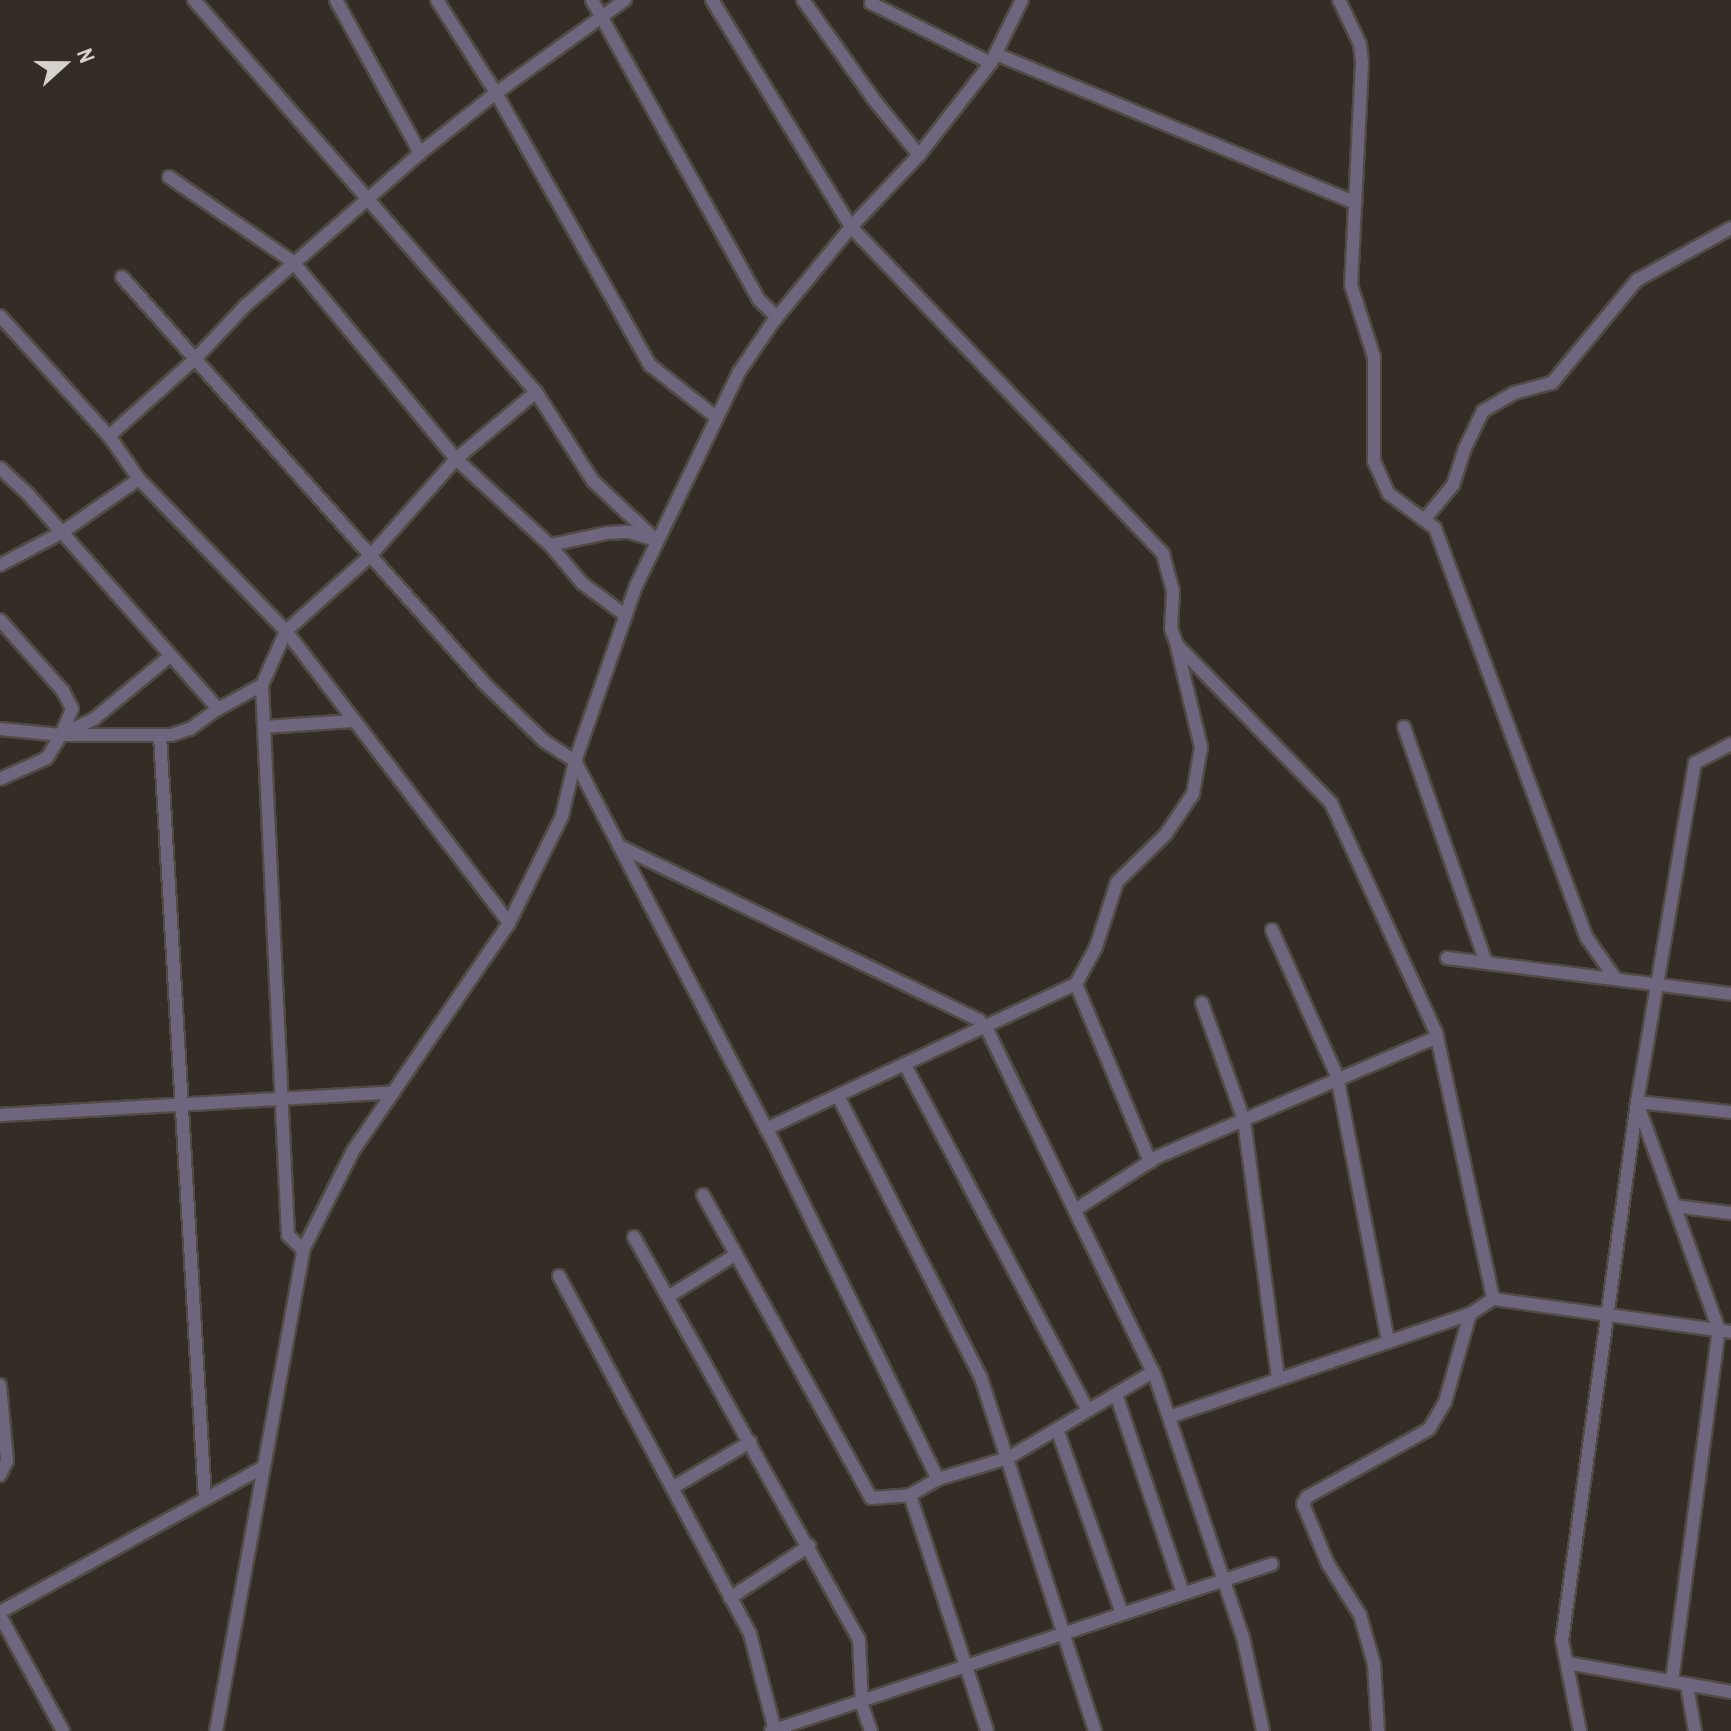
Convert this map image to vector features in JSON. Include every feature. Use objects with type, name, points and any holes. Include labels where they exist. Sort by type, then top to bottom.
[{"type":"street","points":[[194,0],[536,392],[593,481],[656,540]]},
{"type":"street","points":[[336,0],[420,153]]},
{"type":"street","points":[[437,0],[496,93],[650,365],[717,418]]},
{"type":"street","points":[[592,0],[759,300],[777,317]]},
{"type":"street","points":[[109,436],[195,359],[293,262],[420,153],[496,93],[625,0]]},
{"type":"street","points":[[712,0],[851,227],[1163,554],[1173,592],[1171,628],[1201,747],[1193,794],[1166,834],[1117,882],[1096,947],[1076,984],[766,1129]]},
{"type":"street","points":[[803,0],[857,78],[919,155]]},
{"type":"street","points":[[216,1731],[303,1250],[353,1151],[509,923],[562,816],[575,761],[625,615],[656,540],[739,372],[777,317],[851,227],[919,155],[994,58],[1022,0]]},
{"type":"street","points":[[1339,0],[1360,44],[1362,62],[1351,285],[1374,357],[1374,461],[1389,494],[1435,528],[1587,938],[1615,978]]},
{"type":"street","points":[[871,3],[994,58],[1355,203]]},
{"type":"street","points":[[169,177],[293,262],[456,459],[550,545],[582,583],[625,615]]},
{"type":"street","points":[[1425,519],[1453,485],[1465,448],[1483,411],[1514,393],[1552,383],[1637,280],[1731,228]]},
{"type":"street","points":[[122,277],[485,684],[544,741],[575,761],[766,1129],[938,1479]]},
{"type":"street","points":[[0,316],[109,436],[139,479],[286,631],[509,923]]},
{"type":"street","points":[[303,1250],[288,1235],[262,685],[286,631],[370,556],[456,459],[536,392]]},
{"type":"street","points":[[0,468],[218,709]]},
{"type":"street","points":[[0,565],[61,533],[139,479]]},
{"type":"street","points":[[550,545],[618,532],[656,540]]},
{"type":"street","points":[[0,620],[63,691],[72,709],[47,758],[0,779]]},
{"type":"street","points":[[1177,645],[1331,803],[1437,1037],[1493,1299]]},
{"type":"street","points":[[61,735],[94,719],[169,657]]},
{"type":"street","points":[[0,729],[61,735],[160,735],[190,729],[218,709],[262,685]]},
{"type":"street","points":[[264,727],[353,721]]},
{"type":"street","points":[[1404,727],[1486,963]]},
{"type":"street","points":[[160,735],[205,1499]]},
{"type":"street","points":[[1580,1731],[1562,1640],[1610,1315],[1637,1102],[1695,763],[1731,744]]},
{"type":"street","points":[[618,845],[979,1020],[985,1027],[1153,1372],[1243,1637],[1263,1731]]},
{"type":"street","points":[[1272,930],[1338,1080],[1388,1342]]},
{"type":"street","points":[[1447,958],[1731,994]]},
{"type":"street","points":[[1076,984],[1150,1162]]},
{"type":"street","points":[[1202,1003],[1244,1120],[1278,1379]]},
{"type":"street","points":[[1075,1210],[1150,1162],[1437,1037]]},
{"type":"street","points":[[905,1065],[1088,1411]]},
{"type":"street","points":[[0,1115],[393,1092]]},
{"type":"street","points":[[838,1096],[981,1378],[1095,1731]]},
{"type":"street","points":[[1637,1102],[1731,1112]]},
{"type":"street","points":[[1637,1102],[1674,1206],[1725,1331],[1672,1681]]},
{"type":"street","points":[[703,1195],[871,1498],[910,1495],[938,1479],[1008,1458],[1153,1372]]},
{"type":"street","points":[[1674,1206],[1731,1213]]},
{"type":"street","points":[[634,1237],[859,1639],[862,1700],[871,1731]]},
{"type":"street","points":[[668,1297],[735,1255]]},
{"type":"street","points":[[559,1276],[750,1634],[773,1731],[1272,1564]]},
{"type":"street","points":[[1169,1417],[1470,1314],[1493,1299],[1725,1331]]},
{"type":"street","points":[[1378,1731],[1374,1664],[1360,1615],[1328,1564],[1303,1504],[1307,1497],[1429,1429],[1445,1402],[1470,1314]]},
{"type":"street","points":[[0,1385],[7,1461],[0,1475]]},
{"type":"street","points":[[1116,1394],[1183,1593]]},
{"type":"street","points":[[1057,1429],[1122,1614]]},
{"type":"street","points":[[672,1488],[750,1442]]},
{"type":"street","points":[[63,1731],[0,1614],[262,1468]]},
{"type":"street","points":[[910,1495],[987,1731]]},
{"type":"street","points":[[730,1598],[809,1546]]},
{"type":"street","points":[[1567,1663],[1731,1692]]},
{"type":"street","points":[[1687,1686],[1695,1731]]}]
